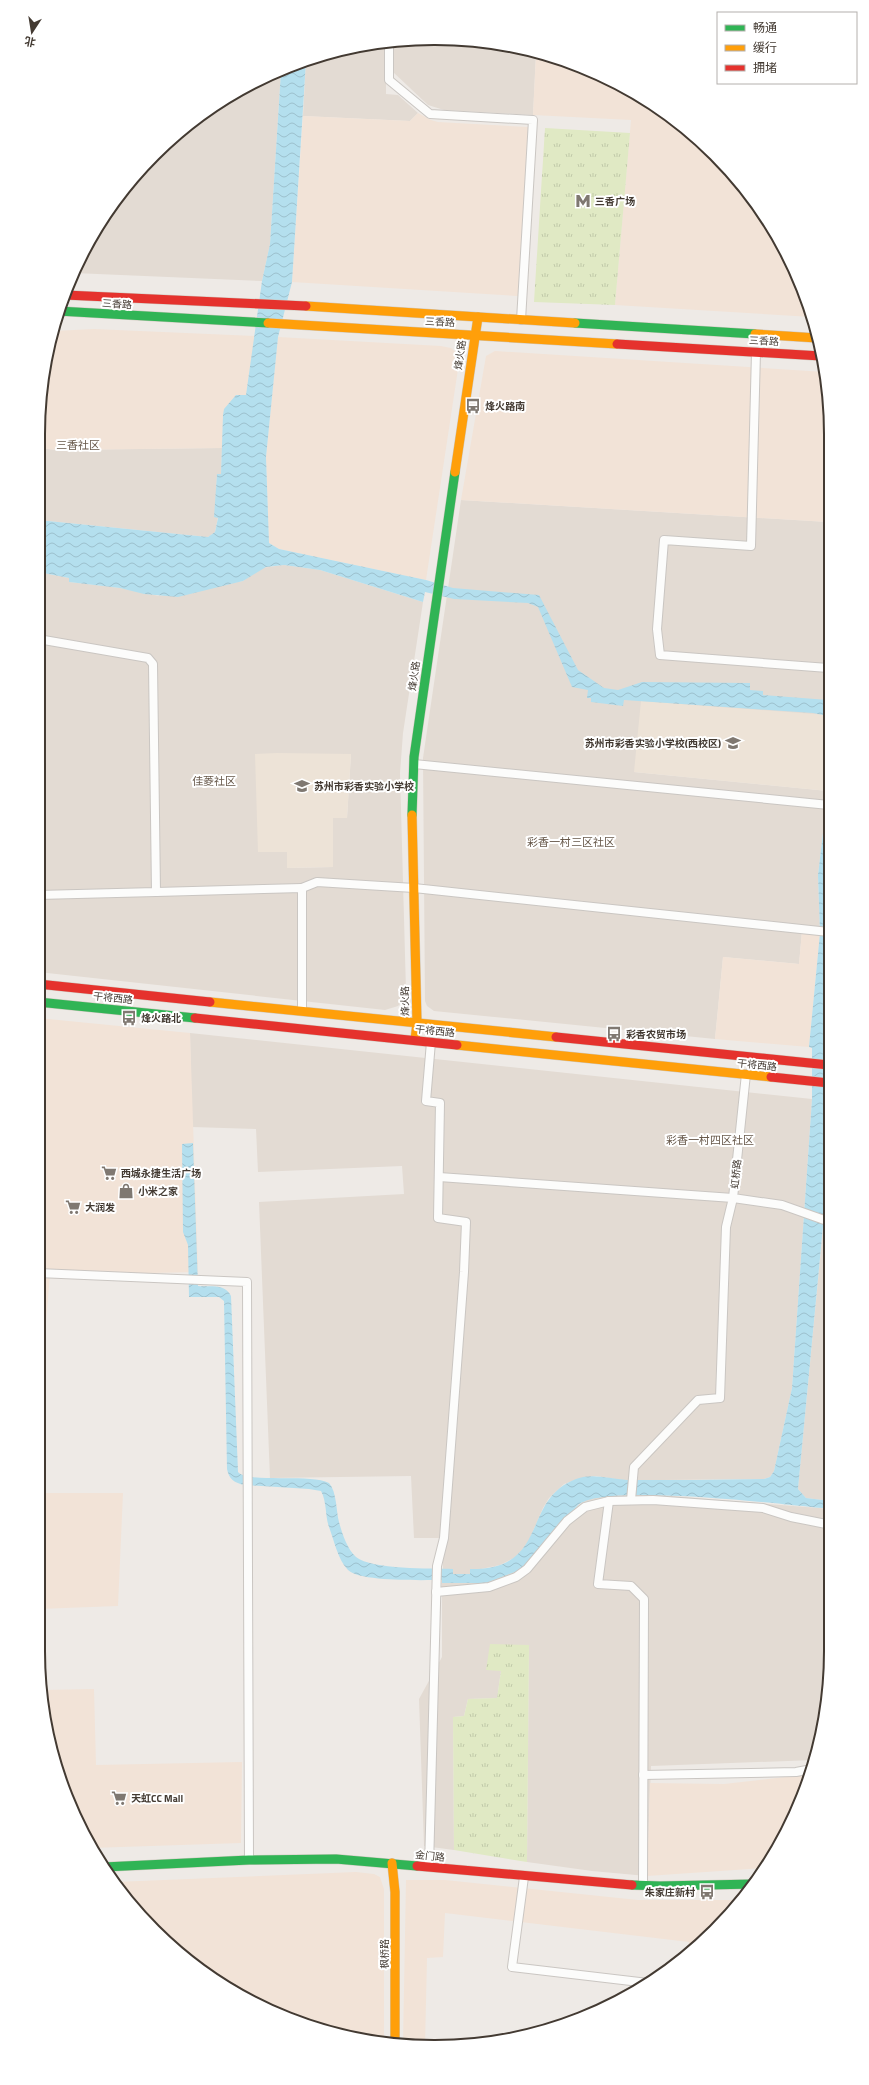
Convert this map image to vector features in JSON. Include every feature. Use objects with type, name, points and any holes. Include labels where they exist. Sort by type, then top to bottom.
[{"type":"main road","name":"三香路","points":[[72,294],[256,303],[812,338]]},
{"type":"main road","name":"三香路","points":[[65,311],[816,356]]},
{"type":"main road","name":"烽火路","points":[[415,1040],[417,1023],[412,792],[414,764],[436,596],[474,335],[478,317]]},
{"type":"main road","name":"干将西路","points":[[45,985],[824,1064]]},
{"type":"main road","name":"干将西路","points":[[45,1003],[824,1083]]},
{"type":"main road","name":"金门路","points":[[111,1867],[249,1860],[336,1859],[392,1863],[524,1877],[642,1885],[747,1884]]},
{"type":"main road","name":"枫桥路","points":[[392,1863],[395,1892],[395,2038]]},
{"type":"street","points":[[389,48],[389,80],[430,114],[533,120],[521,320]]},
{"type":"street","points":[[756,352],[751,546],[664,540],[657,629],[660,655],[824,668]]},
{"type":"street","points":[[45,640],[148,658],[153,664],[156,892]]},
{"type":"street","points":[[414,764],[824,804]]},
{"type":"street","points":[[45,896],[302,888],[317,882],[414,888],[824,931]]},
{"type":"street","points":[[302,888],[302,1011]]},
{"type":"street","points":[[429,1867],[437,1566],[444,1538],[464,1272],[466,1222],[438,1218],[440,1103],[426,1101],[431,1042]]},
{"type":"street","name":"虹桥路","points":[[746,1074],[733,1198],[782,1205],[824,1221]]},
{"type":"street","points":[[439,1177],[733,1198],[726,1228],[720,1398],[698,1400],[634,1467],[631,1498]]},
{"type":"street","points":[[45,1273],[247,1282],[249,1860]]},
{"type":"street","points":[[436,1592],[489,1587],[516,1577],[527,1569],[567,1521],[585,1507],[609,1501],[631,1498],[763,1508],[790,1517],[824,1524]]},
{"type":"street","points":[[609,1501],[598,1584],[631,1586],[644,1598],[642,1885]]},
{"type":"street","points":[[643,1775],[796,1772],[805,1770]]},
{"type":"street","points":[[524,1877],[512,1967],[639,1982]]},
{"type":"shaded area","points":[[434,45],[460,46],[510,52],[535,58],[533,115],[444,110],[428,105],[393,72],[393,47]]},
{"type":"shaded area","points":[[386,48],[386,94],[398,95],[418,113],[410,121],[303,116],[306,67],[334,58]]},
{"type":"shaded area","points":[[536,58],[584,75],[607,85],[629,97],[672,125],[710,159],[744,197],[772,240],[784,262],[805,317],[615,305],[631,120],[533,115]]},
{"type":"shaded area","points":[[281,77],[270,244],[262,281],[80,273],[97,240],[125,197],[159,159],[197,125],[240,97]]},
{"type":"shaded area","points":[[418,113],[438,122],[528,127],[518,296],[292,282],[303,116],[410,121]]},
{"type":"shaded area","points":[[94,329],[255,336],[246,395],[223,415],[222,448],[58,450],[45,449],[48,384],[59,331]]},
{"type":"shaded area","points":[[278,337],[441,346],[451,348],[460,356],[426,580],[279,549],[269,543],[266,457]]},
{"type":"shaded area","points":[[495,351],[819,372],[824,434],[824,522],[461,500],[486,356]]},
{"type":"shaded area","name":"三香社区","points":[[222,448],[221,474],[217,474],[215,517],[218,517],[215,532],[208,537],[45,521],[45,449],[58,450]]},
{"type":"shaded area","points":[[461,500],[824,522],[824,716],[634,772],[824,791],[824,825],[818,875],[820,933],[802,931],[799,964],[723,957],[715,1039],[434,1011],[427,1006],[425,1001],[423,758]]},
{"type":"shaded area","points":[[284,565],[320,570],[423,602],[403,733],[400,773],[406,991],[402,1002],[398,1006],[385,1010],[45,973],[45,573],[69,578],[69,582],[120,588],[159,596],[243,581],[261,568]],"holes":[[[351,754],[347,818],[333,818],[333,867],[288,868],[287,852],[258,852]]]},
{"type":"shaded area","name":"苏州市彩香实验小学校(西校区)","points":[[641,701],[824,715],[824,791],[634,772]]},
{"type":"shaded area","name":"苏州市彩香实验小学校","points":[[255,754],[351,754],[347,818],[333,818],[333,867],[287,868],[287,852],[258,852]]},
{"type":"shaded area","points":[[802,931],[820,933],[809,1047],[715,1039],[723,957],[799,964]]},
{"type":"shaded area","name":"西城永捷生活广场","points":[[45,1019],[190,1033],[198,1272],[50,1275],[45,1333]]},
{"type":"shaded area","points":[[190,1033],[812,1099],[792,1388],[774,1471],[770,1477],[764,1479],[622,1480],[596,1476],[575,1480],[564,1484],[549,1498],[527,1545],[521,1552],[514,1558],[500,1565],[481,1569],[470,1569],[470,1574],[453,1574],[453,1569],[443,1569],[443,1538],[414,1538],[411,1476],[270,1478],[259,1202],[404,1194],[402,1166],[258,1172],[256,1129],[192,1127]]},
{"type":"shaded area","points":[[823,1228],[824,1500],[806,1498],[798,1489]]},
{"type":"shaded area","points":[[45,1493],[123,1493],[118,1606],[45,1609]]},
{"type":"shaded area","points":[[647,1494],[824,1508],[823,1676],[817,1726],[808,1760],[651,1766],[647,1876],[592,1871],[527,1862],[529,1645],[501,1671],[497,1698],[468,1699],[464,1716],[453,1717],[454,1850],[424,1846],[419,1699],[442,1657],[442,1583],[486,1583],[585,1500],[604,1496]]},
{"type":"shaded area","name":"天虹CC Mall","points":[[94,1689],[96,1765],[242,1762],[241,1843],[99,1848],[85,1823],[66,1776],[52,1726],[47,1690]]},
{"type":"shaded area","points":[[803,1775],[784,1823],[757,1868],[647,1876],[650,1783],[724,1784]]},
{"type":"shaded area","points":[[356,1872],[374,1874],[380,1877],[384,1889],[384,2037],[334,2027],[309,2019],[262,2000],[240,1988],[197,1960],[159,1926],[121,1882]]},
{"type":"shaded area","points":[[406,1880],[445,1880],[638,1900],[733,1900],[710,1926],[689,1945],[689,1942],[445,1913],[443,1957],[427,1958],[425,2040],[403,2039]]},
{"type":"green space","name":"三香广场","points":[[545,128],[630,133],[615,305],[534,302]]},
{"type":"green space","points":[[490,1644],[529,1645],[527,1862],[454,1850],[453,1717],[464,1716],[468,1699],[497,1698],[501,1671],[486,1670]]},
{"type":"water","points":[[306,67],[292,282],[278,337],[266,457],[269,543],[279,549],[426,580],[453,588],[539,595],[578,670],[604,688],[618,690],[642,682],[750,683],[750,690],[763,691],[763,695],[824,700],[824,716],[813,713],[624,700],[623,706],[591,702],[591,698],[587,698],[588,690],[572,687],[538,607],[528,603],[454,599],[425,592],[423,602],[320,570],[284,565],[266,567],[243,581],[178,597],[144,594],[120,588],[69,582],[69,578],[45,573],[45,521],[208,537],[215,532],[218,518],[214,517],[217,474],[221,474],[224,409],[236,395],[246,395],[262,281],[270,244],[281,77]]},
{"type":"water","points":[[824,824],[824,1216],[798,1489],[806,1498],[824,1500],[824,1508],[738,1500],[658,1495],[622,1495],[595,1498],[578,1505],[520,1570],[486,1583],[442,1583],[442,1580],[378,1578],[365,1577],[355,1574],[348,1570],[339,1555],[328,1523],[321,1491],[245,1485],[233,1480],[227,1469],[224,1301],[219,1297],[189,1297],[188,1245],[183,1232],[182,1144],[193,1143],[198,1286],[221,1287],[231,1296],[238,1472],[244,1476],[308,1479],[320,1480],[329,1483],[334,1491],[338,1518],[343,1536],[350,1550],[356,1557],[364,1561],[388,1566],[453,1569],[453,1574],[470,1574],[470,1569],[496,1566],[513,1558],[524,1546],[547,1502],[559,1489],[582,1477],[595,1476],[627,1480],[713,1480],[764,1479],[770,1477],[774,1471],[792,1388],[812,1099],[812,1048],[809,1047],[820,933],[818,875]]},
{"type":"traffic: fast","points":[[65,311],[268,323]]},
{"type":"traffic: fast","points":[[575,323],[755,334]]},
{"type":"traffic: fast","points":[[412,815],[414,757],[455,472]]},
{"type":"traffic: fast","points":[[45,1003],[195,1018]]},
{"type":"traffic: fast","points":[[111,1867],[249,1860],[336,1859],[417,1866]]},
{"type":"traffic: fast","points":[[632,1885],[660,1886],[747,1884]]},
{"type":"traffic: slow","points":[[306,306],[575,323]]},
{"type":"traffic: slow","points":[[455,472],[478,317]]},
{"type":"traffic: slow","points":[[268,323],[617,344]]},
{"type":"traffic: slow","points":[[755,334],[812,338]]},
{"type":"traffic: slow","points":[[412,815],[417,1023],[415,1040]]},
{"type":"traffic: slow","points":[[210,1002],[556,1037]]},
{"type":"traffic: slow","points":[[457,1045],[771,1077]]},
{"type":"traffic: slow","points":[[392,1863],[395,1892],[395,2038]]},
{"type":"traffic: jam","points":[[71,295],[306,306]]},
{"type":"traffic: jam","points":[[617,344],[816,356]]},
{"type":"traffic: jam","points":[[45,985],[210,1002]]},
{"type":"traffic: jam","points":[[195,1018],[457,1045]]},
{"type":"traffic: jam","points":[[556,1037],[824,1064]]},
{"type":"traffic: jam","points":[[771,1077],[824,1082]]},
{"type":"traffic: jam","points":[[417,1866],[632,1885]]},
{"type":"place","name":"三香广场","points":[[583,201]]},
{"type":"place","name":"烽火路南","points":[[473,406]]},
{"type":"place","name":"苏州市彩香实验小学校(西校区)","points":[[733,743]]},
{"type":"place","name":"苏州市彩香实验小学校","points":[[302,786]]},
{"type":"place","name":"烽火路北","points":[[129,1018]]},
{"type":"place","name":"彩香农贸市场","points":[[614,1034]]},
{"type":"place","name":"西城永捷生活广场","points":[[109,1173]]},
{"type":"place","name":"小米之家","points":[[126,1191]]},
{"type":"place","name":"大润发","points":[[73,1207]]},
{"type":"place","name":"天虹CC Mall","points":[[119,1798]]},
{"type":"place","name":"朱家庄新村","points":[[707,1892]]},
{"type":"district","name":"三香社区","points":[[78,445]]},
{"type":"district","name":"佳菱社区","points":[[214,781]]},
{"type":"district","name":"彩香一村三区社区","points":[[571,842]]},
{"type":"district","name":"彩香一村四区社区","points":[[710,1140]]}]
